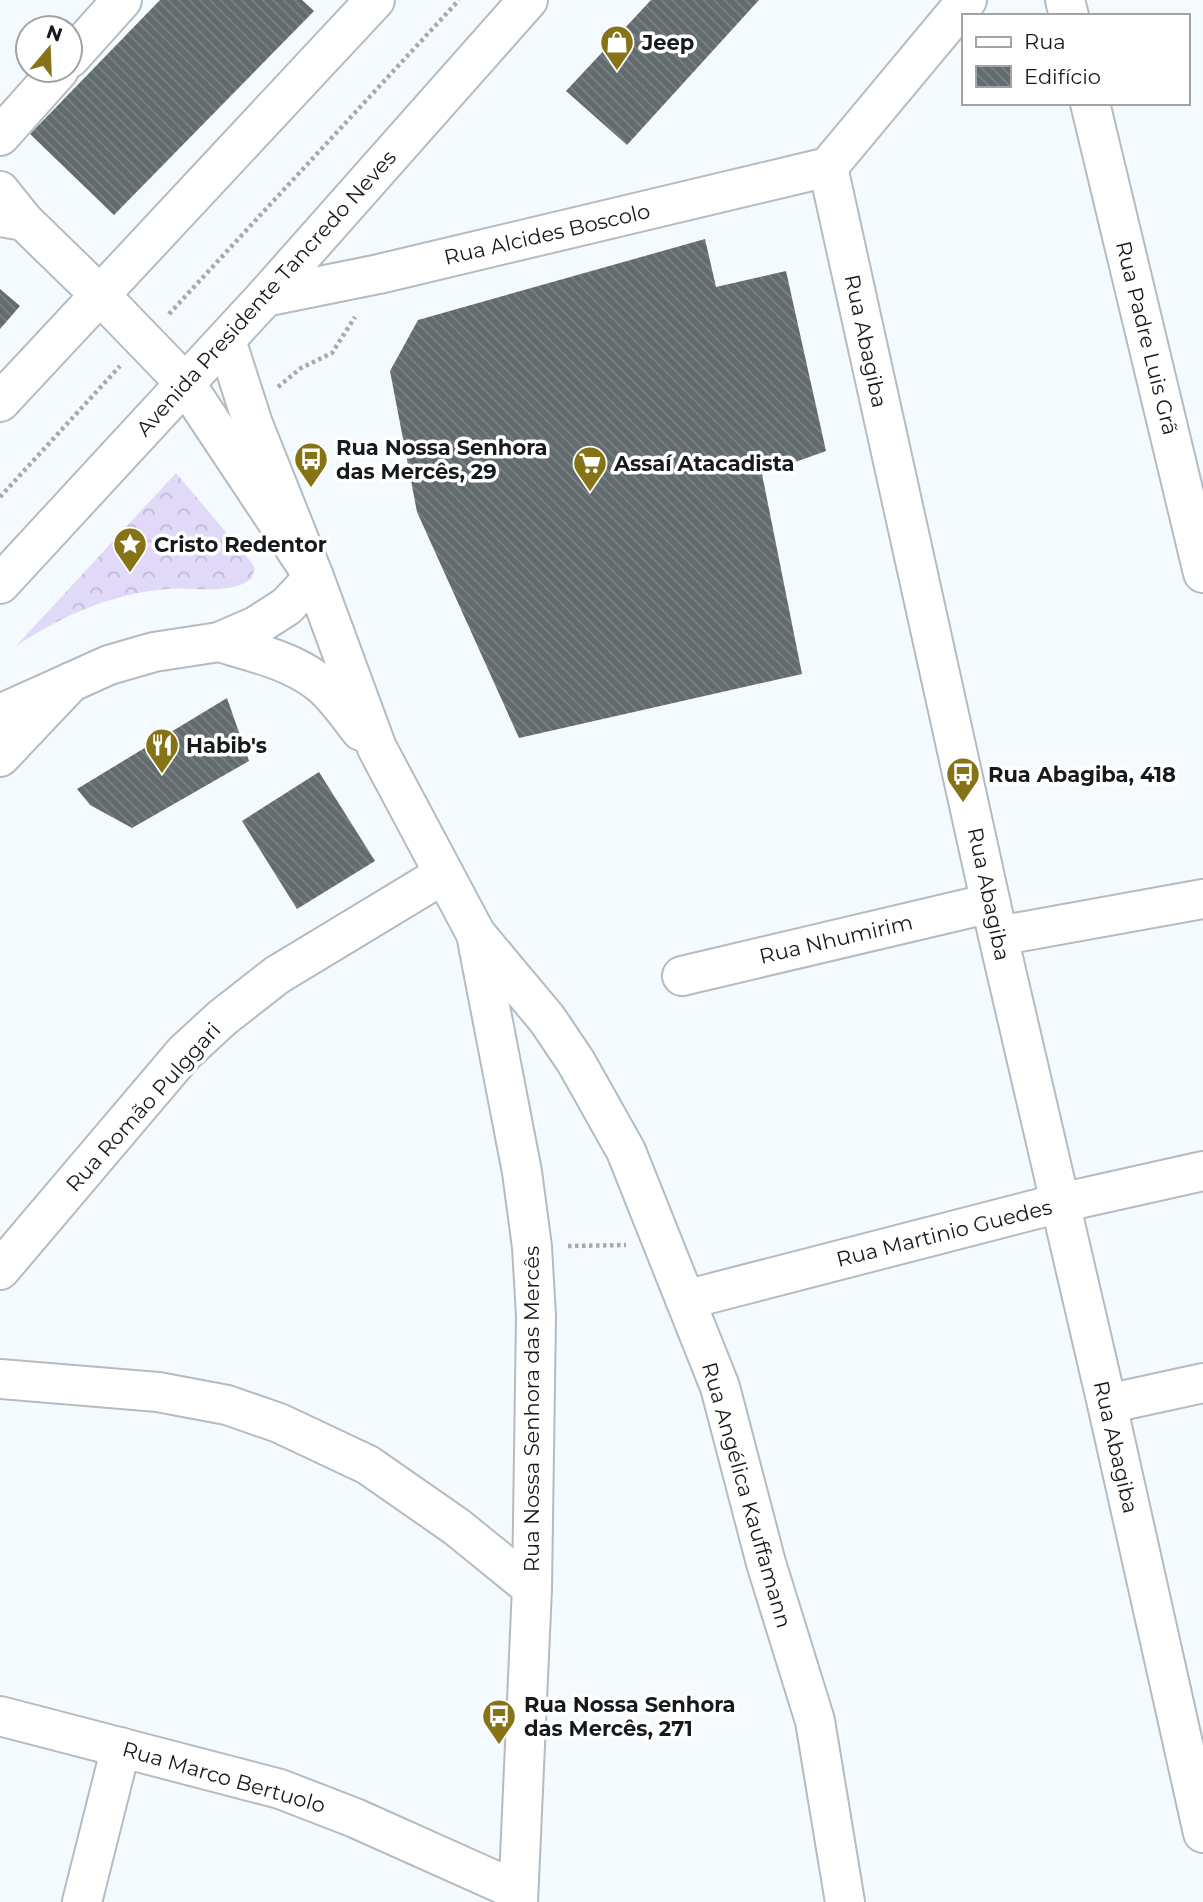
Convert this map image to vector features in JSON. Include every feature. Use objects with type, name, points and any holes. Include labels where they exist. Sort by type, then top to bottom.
[{"type":"main road","points":[[84,42],[122,0]]},
{"type":"main road","points":[[0,402],[375,0]]},
{"type":"main road","name":"Avenida Presidente Tancredo Neves","points":[[0,584],[265,297],[528,0]]},
{"type":"main road","points":[[828,167],[967,0]]},
{"type":"main road","points":[[0,136],[46,84]]},
{"type":"main road","name":"Rua Padre Luis Grã","points":[[1091,105],[1199,535],[1203,573]]},
{"type":"main road","name":"Rua Alcides Boscolo","points":[[265,297],[379,274],[828,167]]},
{"type":"main road","name":"Rua Abagiba","points":[[828,167],[994,920],[1107,1404],[1203,1833]]},
{"type":"main road","name":"Rua Nossa Senhora das Mercês","points":[[0,191],[12,219],[101,296],[185,383],[314,577],[377,748],[476,934],[522,1172],[532,1247],[536,1315],[532,1588],[518,1897]]},
{"type":"main road","points":[[0,714],[108,664],[153,652],[219,642],[256,626],[287,606],[314,577],[248,412],[226,340]]},
{"type":"main road","points":[[219,642],[284,662],[320,682],[377,748]]},
{"type":"main road","points":[[0,757],[71,682]]},
{"type":"main road","name":"Rua Romão Pulggari","points":[[7,1248],[184,1053],[222,1017],[277,975],[444,874]]},
{"type":"main road","points":[[994,920],[1203,899]]},
{"type":"main road","name":"Rua Nhumirim","points":[[682,975],[994,920]]},
{"type":"main road","name":"Rua Angélica Kauffamann","points":[[476,934],[547,1019],[576,1062],[626,1151],[720,1387],[766,1563],[815,1721],[845,1902]]},
{"type":"main road","name":"Rua Martinio Guedes","points":[[685,1300],[1060,1203],[1203,1171]]},
{"type":"main road","points":[[0,1379],[158,1392],[227,1405],[279,1423],[368,1465],[457,1527],[532,1588]]},
{"type":"main road","points":[[1107,1404],[1203,1383]]},
{"type":"main road","name":"Rua Marco Bertuolo","points":[[0,1716],[280,1789],[355,1818],[518,1897]]},
{"type":"main road","points":[[82,1902],[121,1747]]},
{"type":"path","points":[[0,497],[459,0]]},
{"type":"path","points":[[248,412],[301,368],[332,353],[379,274]]},
{"type":"path","points":[[532,1247],[662,1244]]},
{"type":"green space","points":[[176,473],[252,563],[255,569],[251,579],[221,589],[166,589],[106,601],[51,625],[16,646]]},
{"type":"building","points":[[160,0],[302,0],[314,11],[114,215],[30,134],[79,84],[84,84],[84,78]]},
{"type":"building","points":[[651,0],[759,0],[627,145],[566,91]]},
{"type":"building","name":"Assaí Atacadista","points":[[705,239],[716,287],[786,271],[826,451],[762,474],[802,674],[519,738],[417,512],[390,371],[418,320]]},
{"type":"building","points":[[0,289],[20,306],[0,329]]},
{"type":"building","name":"Habib's","points":[[227,698],[249,761],[132,828],[90,805],[77,789]]},
{"type":"building","points":[[319,772],[375,861],[297,909],[242,821]]},
{"type":"place","name":"Jeep","points":[[617,72]]},
{"type":"place","name":"Rua Nossa Senhora das Mercês, 29","points":[[311,489]]},
{"type":"place","name":"Assaí Atacadista","points":[[590,493]]},
{"type":"place","name":"Cristo Redentor","points":[[130,574]]},
{"type":"place","name":"Habib's","points":[[162,775]]},
{"type":"place","name":"Rua Abagiba, 418","points":[[963,804]]},
{"type":"place","name":"Rua Nossa Senhora das Mercês, 271","points":[[499,1746]]}]
